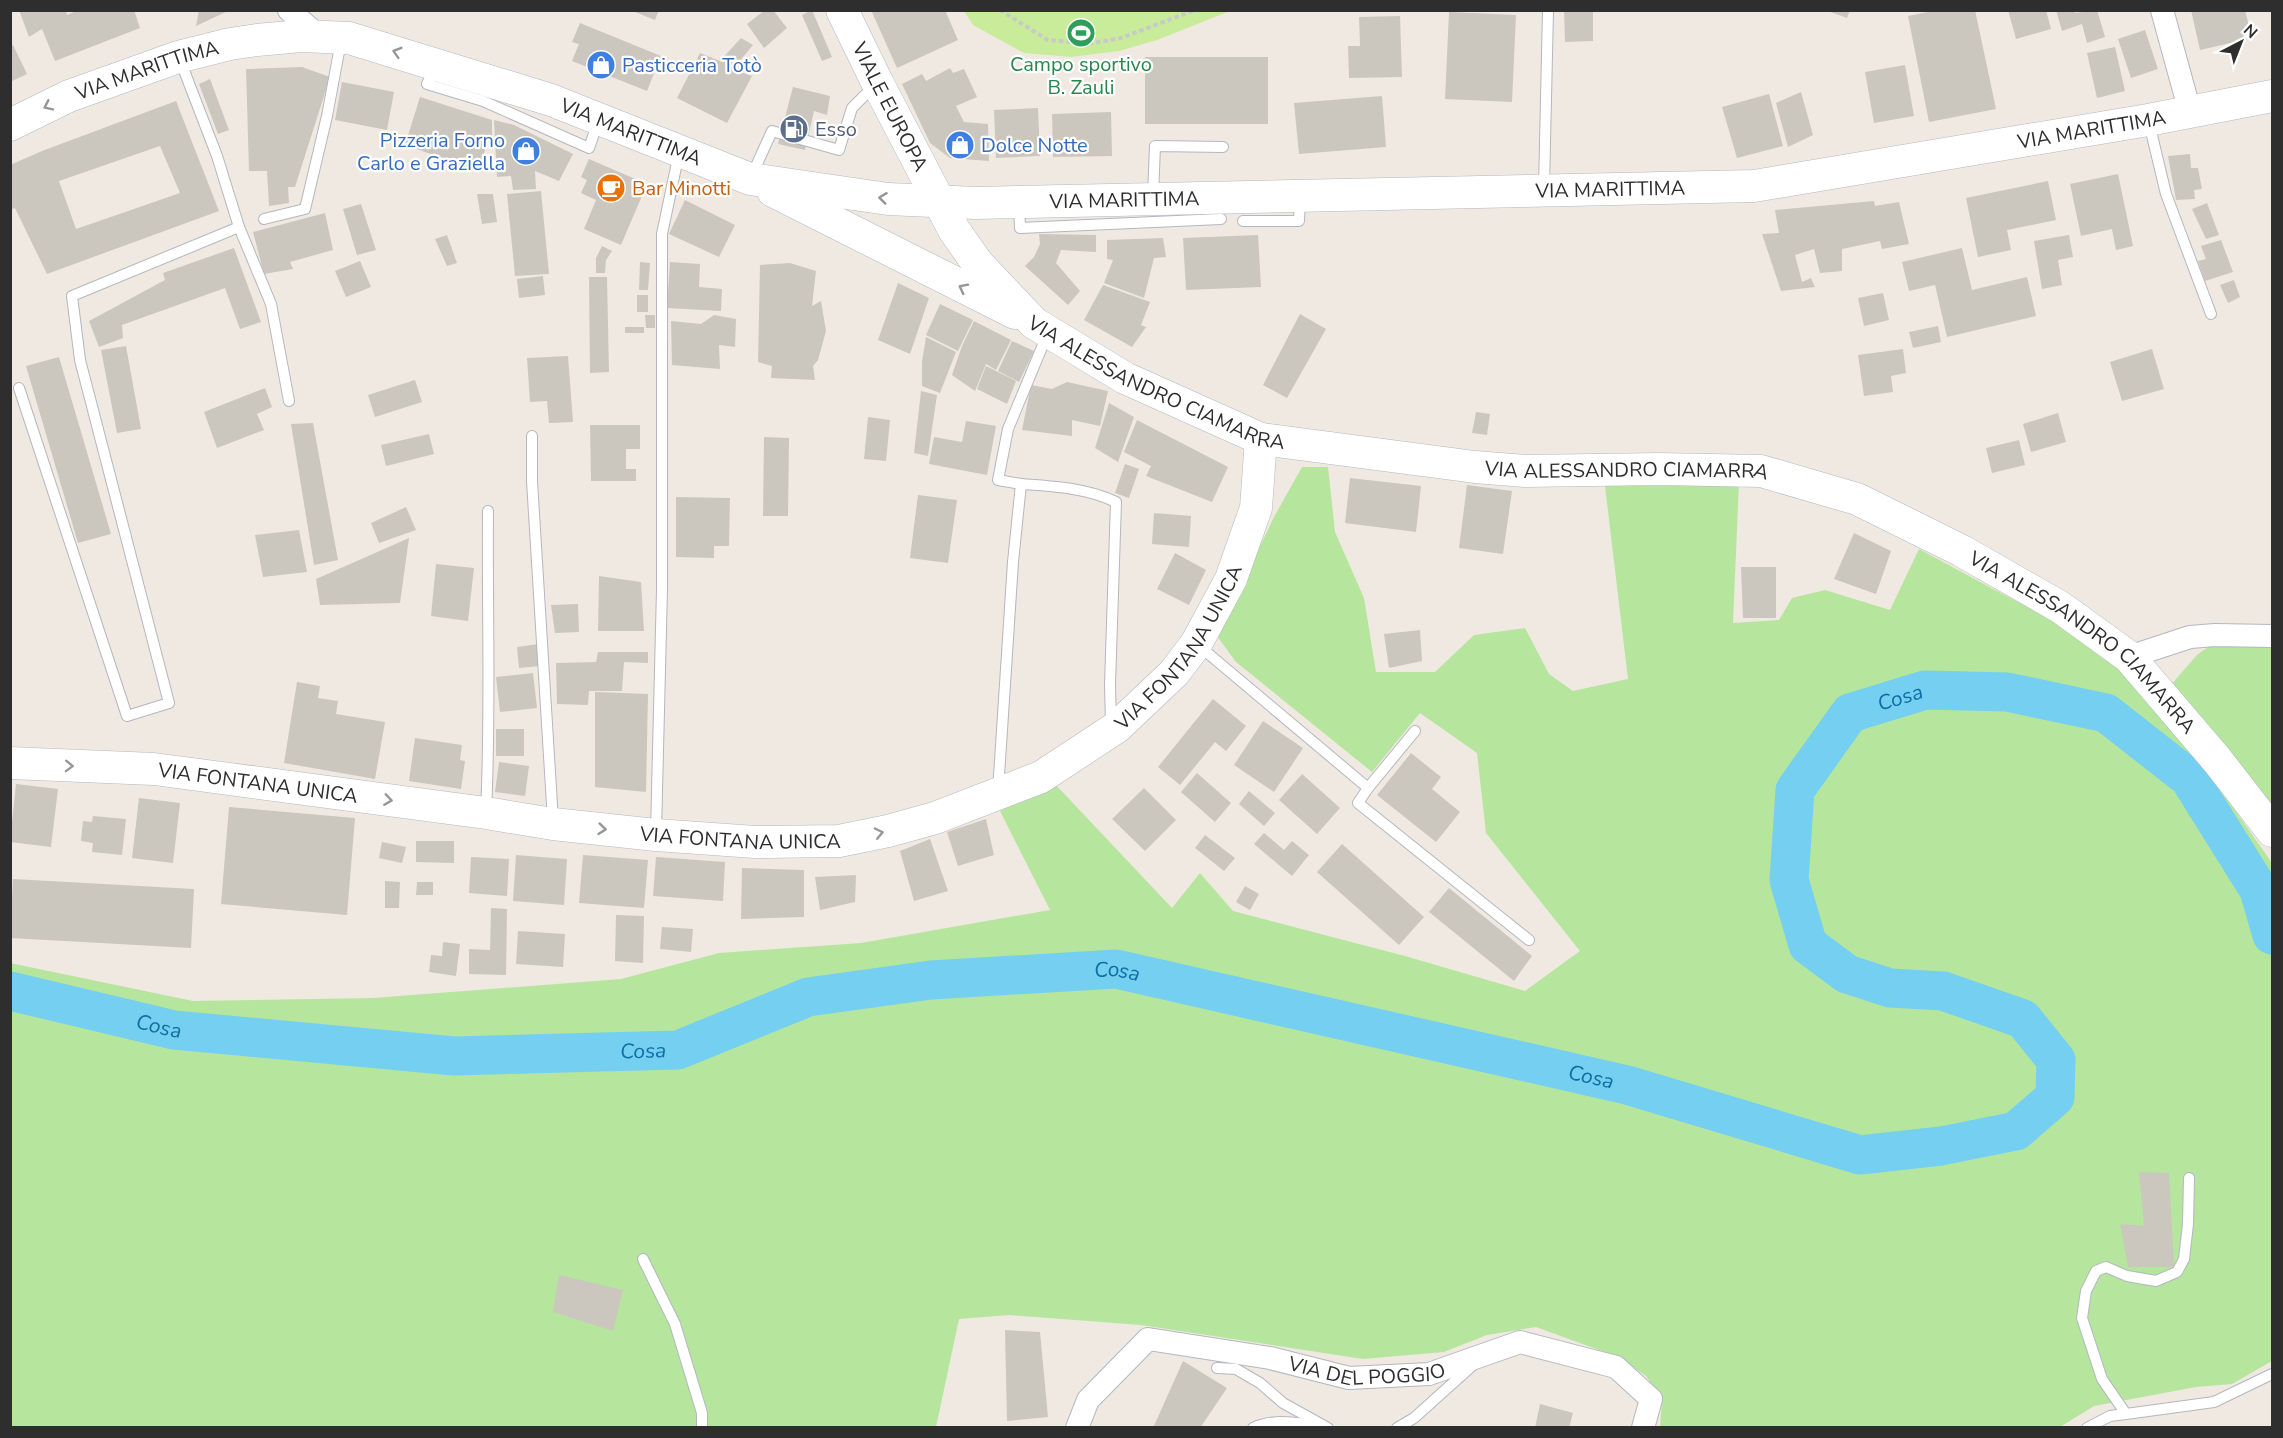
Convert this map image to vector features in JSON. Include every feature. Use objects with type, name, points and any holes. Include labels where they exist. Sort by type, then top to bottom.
[{"type":"main road","name":"VIALE EUROPA","points":[[842,10],[877,82],[942,202]]},
{"type":"main road","name":"VIA MARITTIMA","points":[[10,125],[69,96],[178,57],[239,42],[349,38],[436,64],[486,91],[532,108],[599,118],[750,179],[888,199],[1165,206],[1300,196],[1754,186],[2148,120],[2272,96]]},
{"type":"main road","points":[[750,179],[1041,328]]},
{"type":"main road","name":"VIA ALESSANDRO CIAMARRA","points":[[942,202],[954,230],[978,264],[1041,328],[1125,378],[1261,439],[1475,467],[1525,471],[1660,469],[1761,471],[1857,499],[1962,551],[2060,607],[2129,657],[2217,760],[2272,831]]},
{"type":"main road","name":"VIA FONTANA UNICA","points":[[10,764],[154,769],[553,824],[656,835],[755,842],[839,841],[935,818],[1041,777],[1111,731],[1174,673],[1196,644],[1231,579],[1256,508],[1261,439]]},
{"type":"street","points":[[289,10],[330,37]]},
{"type":"street","points":[[2162,10],[2190,112]]},
{"type":"street","points":[[2129,657],[2190,637],[2272,636]]},
{"type":"street","name":"VIA DEL POGGIO","points":[[1077,1428],[1088,1400],[1148,1339],[1270,1358],[1349,1378],[1429,1374],[1520,1342],[1616,1367],[1651,1399],[1643,1428]]},
{"type":"lane","points":[[1544,190],[1548,10]]},
{"type":"lane","points":[[264,219],[305,209],[327,116],[330,37]]},
{"type":"lane","points":[[178,57],[217,156],[239,227],[271,304],[289,401]]},
{"type":"lane","points":[[750,179],[772,130],[839,150],[852,108],[877,82]]},
{"type":"lane","points":[[2148,120],[2166,194],[2211,314]]},
{"type":"lane","points":[[1221,219],[1165,206],[1155,146],[1223,147]]},
{"type":"lane","points":[[656,835],[662,589],[662,234],[680,150]]},
{"type":"lane","points":[[1243,221],[1299,221],[1300,196]]},
{"type":"lane","points":[[19,388],[127,716],[169,703],[80,360],[72,296],[239,227]]},
{"type":"lane","points":[[1041,328],[1008,429],[998,480],[1066,488],[1116,502],[1110,684],[1111,731]]},
{"type":"lane","points":[[532,436],[532,481],[553,824]]},
{"type":"lane","points":[[997,794],[1012,562],[1021,484]]},
{"type":"lane","points":[[486,813],[489,746],[489,512]]},
{"type":"lane","points":[[1196,644],[1368,788]]},
{"type":"lane","points":[[1415,731],[1358,803],[1529,940]]},
{"type":"lane","points":[[2126,1414],[2102,1379],[2090,1343],[2082,1318],[2086,1291],[2096,1271],[2106,1268],[2127,1276],[2156,1281],[2177,1272],[2184,1259],[2188,1224],[2189,1178]]},
{"type":"lane","points":[[643,1259],[675,1324],[702,1413],[702,1428]]},
{"type":"lane","points":[[1397,1428],[1414,1418],[1484,1354]]},
{"type":"lane","points":[[1217,1368],[1236,1369],[1260,1383],[1283,1403],[1327,1428]]},
{"type":"lane","points":[[2087,1428],[2110,1416],[2214,1402],[2272,1374]]},
{"type":"lane","points":[[1253,1428],[1263,1423],[1292,1422],[1327,1428]]},
{"type":"path","points":[[1000,10],[1048,39],[1088,44],[1121,38],[1195,10]]},
{"type":"green space","name":"Campo sportivo B. Zauli","points":[[964,11],[1230,11],[1157,40],[1119,51],[1071,57],[1024,53],[973,25]]},
{"type":"green space","points":[[1302,467],[1328,467],[1335,532],[1364,598],[1376,672],[1435,672],[1474,635],[1525,628],[1549,674],[1573,691],[1628,679],[1605,486],[1739,481],[1733,623],[1779,620],[1792,598],[1825,590],[1890,610],[1919,549],[2106,650],[2195,753],[2272,863],[2272,1361],[2232,1384],[2196,1387],[2094,1406],[2060,1427],[1660,1428],[1662,1399],[1646,1376],[1618,1357],[1536,1327],[1487,1335],[1444,1352],[1363,1359],[1141,1325],[1009,1315],[959,1319],[936,1427],[11,1427],[10,963],[193,1001],[373,998],[621,979],[719,953],[861,943],[1050,910],[1000,811],[1054,783],[1172,908],[1200,873],[1233,911],[1405,956],[1525,991],[1580,951],[1486,833],[1477,753],[1420,713],[1372,772],[1236,662],[1217,636],[1274,517]]},
{"type":"green space","points":[[2216,641],[2272,644],[2272,809],[2170,686],[2197,655]]},
{"type":"building","points":[[19,10],[66,10],[67,15],[79,10],[134,10],[140,28],[55,61],[42,29],[29,37]]},
{"type":"building","points":[[199,10],[230,10],[196,26]]},
{"type":"building","points":[[630,10],[659,10],[655,20]]},
{"type":"building","points":[[765,10],[773,10],[787,28],[764,48],[747,24]]},
{"type":"building","points":[[812,10],[832,57],[822,61],[802,15]]},
{"type":"building","points":[[871,10],[945,10],[958,40],[897,68]]},
{"type":"building","points":[[1564,10],[1593,10],[1593,41],[1565,42]]},
{"type":"building","points":[[1825,10],[1850,10],[1847,18]]},
{"type":"building","points":[[1938,10],[1975,10],[1996,109],[1929,122],[1908,16]]},
{"type":"building","points":[[2008,10],[2046,10],[2051,29],[2016,39]]},
{"type":"building","points":[[2056,10],[2075,10],[2075,13],[2097,10],[2105,37],[2087,43],[2082,24],[2062,31]]},
{"type":"building","points":[[2191,10],[2245,10],[2252,38],[2200,50]]},
{"type":"building","points":[[1449,12],[1516,15],[1512,102],[1445,99]]},
{"type":"building","points":[[1400,16],[1402,77],[1349,78],[1348,46],[1360,46],[1359,17]]},
{"type":"building","points":[[580,23],[661,56],[647,91],[572,61],[579,44],[572,42]]},
{"type":"building","points":[[2145,30],[2158,69],[2131,78],[2118,39]]},
{"type":"building","points":[[741,38],[753,45],[733,69],[752,76],[727,123],[677,98],[700,53],[720,61]]},
{"type":"building","points":[[13,45],[27,74],[10,82],[10,46]]},
{"type":"building","points":[[2115,47],[2125,91],[2097,98],[2087,53]]},
{"type":"building","points":[[1145,57],[1268,57],[1268,124],[1145,124]]},
{"type":"building","points":[[1905,65],[1914,116],[1874,123],[1865,72]]},
{"type":"building","points":[[302,67],[330,77],[295,187],[288,187],[289,203],[269,206],[267,171],[249,171],[246,69]]},
{"type":"building","points":[[950,68],[953,73],[964,69],[977,97],[956,106],[964,122],[988,124],[989,161],[950,158],[930,143],[902,84],[922,74],[926,81]]},
{"type":"building","points":[[210,79],[229,130],[218,134],[199,84]]},
{"type":"building","points":[[342,82],[394,92],[387,130],[335,120]]},
{"type":"building","points":[[793,87],[830,96],[827,115],[814,111],[805,150],[778,144]]},
{"type":"building","points":[[1801,92],[1813,135],[1788,147],[1776,103]]},
{"type":"building","points":[[1769,94],[1783,146],[1737,158],[1722,107]]},
{"type":"building","points":[[1382,96],[1386,147],[1299,154],[1294,103]]},
{"type":"building","points":[[420,97],[492,120],[492,141],[488,140],[479,171],[405,145]]},
{"type":"building","points":[[176,101],[219,211],[47,274],[15,208],[10,210],[10,165]],"holes":[[[160,146],[180,193],[76,229],[59,181]]]},
{"type":"building","points":[[1038,108],[1040,156],[996,158],[994,110]]},
{"type":"building","points":[[1111,112],[1112,156],[1053,157],[1052,114]]},
{"type":"building","points":[[494,120],[514,125],[573,154],[559,181],[535,171],[536,189],[513,190],[511,176],[497,177]]},
{"type":"building","points":[[2190,154],[2191,168],[2198,168],[2202,189],[2194,190],[2195,199],[2176,200],[2168,156]]},
{"type":"building","points":[[589,159],[647,184],[621,245],[584,229],[596,200],[581,193],[587,180],[581,177]]},
{"type":"building","points":[[2118,174],[2133,246],[2116,250],[2112,229],[2081,236],[2070,184]]},
{"type":"building","points":[[2048,181],[2056,220],[2007,230],[2011,250],[1978,257],[1966,198]]},
{"type":"building","points":[[541,191],[549,274],[515,276],[507,194]]},
{"type":"building","points":[[477,194],[493,194],[497,222],[482,224]]},
{"type":"building","points":[[685,200],[735,225],[719,257],[669,234]]},
{"type":"building","points":[[1874,201],[1875,206],[1899,202],[1909,244],[1882,249],[1880,241],[1842,249],[1842,271],[1820,273],[1814,249],[1795,255],[1802,282],[1811,278],[1815,287],[1781,291],[1762,234],[1779,233],[1775,210]]},
{"type":"building","points":[[2207,203],[2219,235],[2206,239],[2192,209]]},
{"type":"building","points":[[361,204],[376,250],[357,255],[343,209]]},
{"type":"building","points":[[325,213],[333,250],[290,262],[293,269],[264,274],[253,232]]},
{"type":"building","points":[[1039,234],[1096,235],[1096,252],[1061,250],[1056,263],[1080,291],[1068,305],[1025,266],[1034,257],[1040,244]]},
{"type":"building","points":[[447,235],[457,263],[447,266],[435,239]]},
{"type":"building","points":[[1258,235],[1261,287],[1186,290],[1183,238]]},
{"type":"building","points":[[2069,235],[2073,257],[2058,260],[2062,285],[2042,289],[2034,241]]},
{"type":"building","points":[[1163,238],[1166,257],[1154,258],[1144,298],[1104,283],[1113,260],[1107,259],[1107,240]]},
{"type":"building","points":[[2221,240],[2233,272],[2205,281],[2198,261],[2206,259],[2201,246]]},
{"type":"building","points":[[602,246],[612,251],[606,260],[605,273],[596,273],[596,258]]},
{"type":"building","points":[[234,248],[261,322],[240,329],[225,288],[122,325],[123,338],[99,347],[89,321],[165,280],[163,273]]},
{"type":"building","points":[[1962,248],[1972,290],[2027,277],[2036,316],[1947,337],[1935,285],[1909,291],[1902,262]]},
{"type":"building","points":[[360,261],[371,287],[346,297],[335,271]]},
{"type":"building","points":[[640,262],[650,263],[648,290],[639,290]]},
{"type":"building","points":[[670,262],[700,264],[699,287],[722,289],[721,311],[667,308]]},
{"type":"building","points":[[790,263],[816,271],[812,306],[821,301],[826,331],[818,360],[813,366],[815,380],[771,378],[772,366],[758,362],[760,265]]},
{"type":"building","points":[[543,276],[545,295],[519,298],[517,279]]},
{"type":"building","points":[[589,277],[607,277],[609,372],[590,373]]},
{"type":"building","points":[[2234,280],[2240,297],[2228,303],[2220,285]]},
{"type":"building","points":[[898,283],[929,298],[910,354],[878,340]]},
{"type":"building","points":[[1103,285],[1150,302],[1141,325],[1146,327],[1132,347],[1084,320]]},
{"type":"building","points":[[1883,293],[1889,320],[1864,326],[1858,298]]},
{"type":"building","points":[[637,295],[648,295],[648,312],[637,312]]},
{"type":"building","points":[[940,304],[973,320],[958,351],[926,335]]},
{"type":"building","points":[[1300,314],[1326,329],[1287,398],[1263,385]]},
{"type":"building","points":[[645,315],[655,315],[655,328],[646,328]]},
{"type":"building","points":[[714,315],[736,319],[735,347],[719,345],[720,369],[672,365],[671,321],[701,324]]},
{"type":"building","points":[[974,321],[1011,340],[996,370],[986,364],[975,391],[952,375]]},
{"type":"building","points":[[1938,326],[1941,342],[1913,348],[1909,332]]},
{"type":"building","points":[[625,327],[644,327],[644,333],[625,333]]},
{"type":"building","points":[[926,337],[956,352],[940,393],[922,386],[922,362]]},
{"type":"building","points":[[1012,341],[1034,351],[1019,382],[998,371]]},
{"type":"building","points":[[126,346],[141,429],[117,433],[101,350]]},
{"type":"building","points":[[1903,349],[1906,373],[1891,376],[1893,392],[1864,396],[1858,355]]},
{"type":"building","points":[[2152,349],[2164,389],[2122,401],[2110,362]]},
{"type":"building","points":[[568,356],[573,422],[549,423],[547,401],[530,402],[527,358]]},
{"type":"building","points":[[59,357],[111,534],[78,543],[26,366]]},
{"type":"building","points":[[986,366],[1016,381],[1007,404],[977,389]]},
{"type":"building","points":[[415,380],[422,402],[375,417],[368,395]]},
{"type":"building","points":[[1067,382],[1108,391],[1100,426],[1072,420],[1072,436],[1022,430],[1031,385],[1052,389]]},
{"type":"building","points":[[265,388],[272,407],[257,414],[264,430],[217,448],[204,412]]},
{"type":"building","points":[[921,391],[937,395],[928,456],[914,453]]},
{"type":"building","points":[[1109,403],[1134,417],[1118,462],[1095,448]]},
{"type":"building","points":[[1476,412],[1490,414],[1487,435],[1472,433]]},
{"type":"building","points":[[2058,413],[2066,442],[2031,452],[2023,424]]},
{"type":"building","points":[[868,417],[890,420],[886,461],[864,459]]},
{"type":"building","points":[[1137,420],[1228,467],[1212,502],[1146,476],[1151,466],[1124,452]]},
{"type":"building","points":[[966,421],[996,426],[987,475],[929,464],[934,437],[962,442]]},
{"type":"building","points":[[313,423],[338,560],[314,565],[291,424]]},
{"type":"building","points":[[590,425],[640,425],[640,449],[626,449],[626,469],[636,469],[636,481],[591,481]]},
{"type":"building","points":[[429,434],[434,454],[386,466],[381,445]]},
{"type":"building","points":[[764,437],[789,438],[788,516],[763,516]]},
{"type":"building","points":[[2019,440],[2025,465],[1992,473],[1986,448]]},
{"type":"building","points":[[1125,464],[1139,469],[1129,498],[1115,493]]},
{"type":"building","points":[[1350,478],[1421,486],[1416,532],[1345,523]]},
{"type":"building","points":[[1467,485],[1512,491],[1503,554],[1459,548]]},
{"type":"building","points":[[918,495],[957,500],[948,563],[910,558]]},
{"type":"building","points":[[676,497],[730,498],[729,546],[714,546],[714,558],[676,557]]},
{"type":"building","points":[[406,507],[416,530],[379,543],[371,523]]},
{"type":"building","points":[[1154,513],[1191,516],[1189,547],[1152,544]]},
{"type":"building","points":[[299,530],[307,572],[263,577],[255,535]]},
{"type":"building","points":[[1854,533],[1891,551],[1876,594],[1834,579]]},
{"type":"building","points":[[409,538],[400,603],[320,605],[316,579]]},
{"type":"building","points":[[1175,553],[1206,570],[1189,605],[1157,589]]},
{"type":"building","points":[[436,564],[474,568],[468,621],[431,616]]},
{"type":"building","points":[[1741,567],[1776,567],[1776,618],[1743,618]]},
{"type":"building","points":[[599,576],[641,582],[644,631],[598,631]]},
{"type":"building","points":[[578,604],[579,632],[555,633],[551,605]]},
{"type":"building","points":[[1420,630],[1422,661],[1389,668],[1384,634]]},
{"type":"building","points":[[539,644],[540,666],[519,668],[517,647]]},
{"type":"building","points":[[598,652],[648,652],[648,663],[624,662],[622,691],[589,691],[588,705],[557,704],[556,663],[596,662]]},
{"type":"building","points":[[533,673],[537,708],[500,712],[496,677]]},
{"type":"building","points":[[297,682],[320,686],[318,698],[338,701],[336,714],[385,722],[375,779],[284,763]]},
{"type":"building","points":[[595,692],[648,694],[646,792],[595,787]]},
{"type":"building","points":[[1213,699],[1246,726],[1226,751],[1215,742],[1180,785],[1158,767]]},
{"type":"building","points":[[1263,721],[1303,748],[1274,792],[1234,765]]},
{"type":"building","points":[[496,729],[524,729],[524,756],[496,756]]},
{"type":"building","points":[[415,738],[462,745],[460,760],[465,761],[461,789],[409,781]]},
{"type":"building","points":[[1411,753],[1441,777],[1432,789],[1460,812],[1436,842],[1377,795]]},
{"type":"building","points":[[499,762],[529,766],[525,796],[495,792]]},
{"type":"building","points":[[1197,773],[1231,803],[1215,822],[1181,792]]},
{"type":"building","points":[[1302,774],[1340,808],[1317,834],[1279,800]]},
{"type":"building","points":[[16,784],[58,789],[51,847],[10,842]]},
{"type":"building","points":[[1144,788],[1176,820],[1145,851],[1112,819]]},
{"type":"building","points":[[1249,791],[1275,813],[1264,826],[1239,804]]},
{"type":"building","points":[[139,798],[180,803],[173,863],[132,858]]},
{"type":"building","points":[[229,807],[355,818],[347,915],[221,904]]},
{"type":"building","points":[[93,816],[126,819],[122,855],[92,852],[93,843],[81,841],[83,821],[92,822]]},
{"type":"building","points":[[986,819],[994,855],[958,866],[947,832]]},
{"type":"building","points":[[1264,833],[1284,850],[1292,841],[1309,855],[1292,876],[1254,844]]},
{"type":"building","points":[[1205,835],[1235,858],[1224,871],[1195,848]]},
{"type":"building","points":[[930,839],[948,891],[914,901],[900,851]]},
{"type":"building","points":[[416,841],[454,841],[454,863],[416,862]]},
{"type":"building","points":[[382,842],[406,847],[402,863],[379,858]]},
{"type":"building","points":[[1342,844],[1424,917],[1399,945],[1317,872]]},
{"type":"building","points":[[516,855],[567,859],[564,905],[513,901]]},
{"type":"building","points":[[583,855],[648,860],[644,908],[579,903]]},
{"type":"building","points":[[471,857],[509,859],[507,896],[469,893]]},
{"type":"building","points":[[656,857],[725,862],[723,901],[653,896]]},
{"type":"building","points":[[742,868],[804,870],[804,917],[741,919]]},
{"type":"building","points":[[856,875],[855,902],[820,910],[815,877]]},
{"type":"building","points":[[13,879],[194,889],[191,948],[10,938]]},
{"type":"building","points":[[385,881],[400,882],[399,908],[385,908]]},
{"type":"building","points":[[417,882],[433,882],[433,895],[416,895]]},
{"type":"building","points":[[1245,886],[1259,894],[1250,910],[1236,902]]},
{"type":"building","points":[[1449,888],[1532,956],[1514,981],[1429,912]]},
{"type":"building","points":[[491,908],[507,909],[506,975],[469,974],[469,949],[490,950]]},
{"type":"building","points":[[616,915],[644,916],[643,963],[615,961]]},
{"type":"building","points":[[662,927],[693,929],[691,952],[660,949]]},
{"type":"building","points":[[518,931],[565,934],[563,967],[516,964]]},
{"type":"building","points":[[443,942],[460,944],[456,976],[429,972],[431,955],[442,956]]},
{"type":"building","points":[[2139,1172],[2169,1173],[2174,1267],[2128,1267],[2120,1224],[2144,1226]]},
{"type":"building","points":[[559,1275],[623,1290],[613,1331],[553,1312]]},
{"type":"building","points":[[1005,1330],[1040,1332],[1048,1417],[1007,1421]]},
{"type":"building","points":[[1183,1361],[1227,1388],[1200,1428],[1153,1428]]},
{"type":"building","points":[[1540,1404],[1573,1413],[1569,1428],[1535,1428]]},
{"type":"waterway","name":"Cosa","points":[[10,991],[174,1030],[454,1056],[678,1050],[808,997],[931,980],[1116,969],[1627,1085],[1860,1155],[1941,1146],[2016,1131],[2055,1097],[2056,1060],[2023,1019],[1943,991],[1890,988],[1847,974],[1808,945],[1789,880],[1795,790],[1850,713],[1925,690],[2007,692],[2106,713],[2189,778],[2259,890],[2272,935]]},
{"type":"place","name":"Campo sportivo B. Zauli","points":[[1081,33]]},
{"type":"place","name":"Pasticceria Totò","points":[[601,65]]},
{"type":"place","name":"Esso","points":[[794,129]]},
{"type":"place","name":"Dolce Notte","points":[[960,145]]},
{"type":"place","name":"Pizzeria Forno Carlo e Graziella","points":[[526,151]]},
{"type":"place","name":"Bar Minotti","points":[[611,188]]}]
